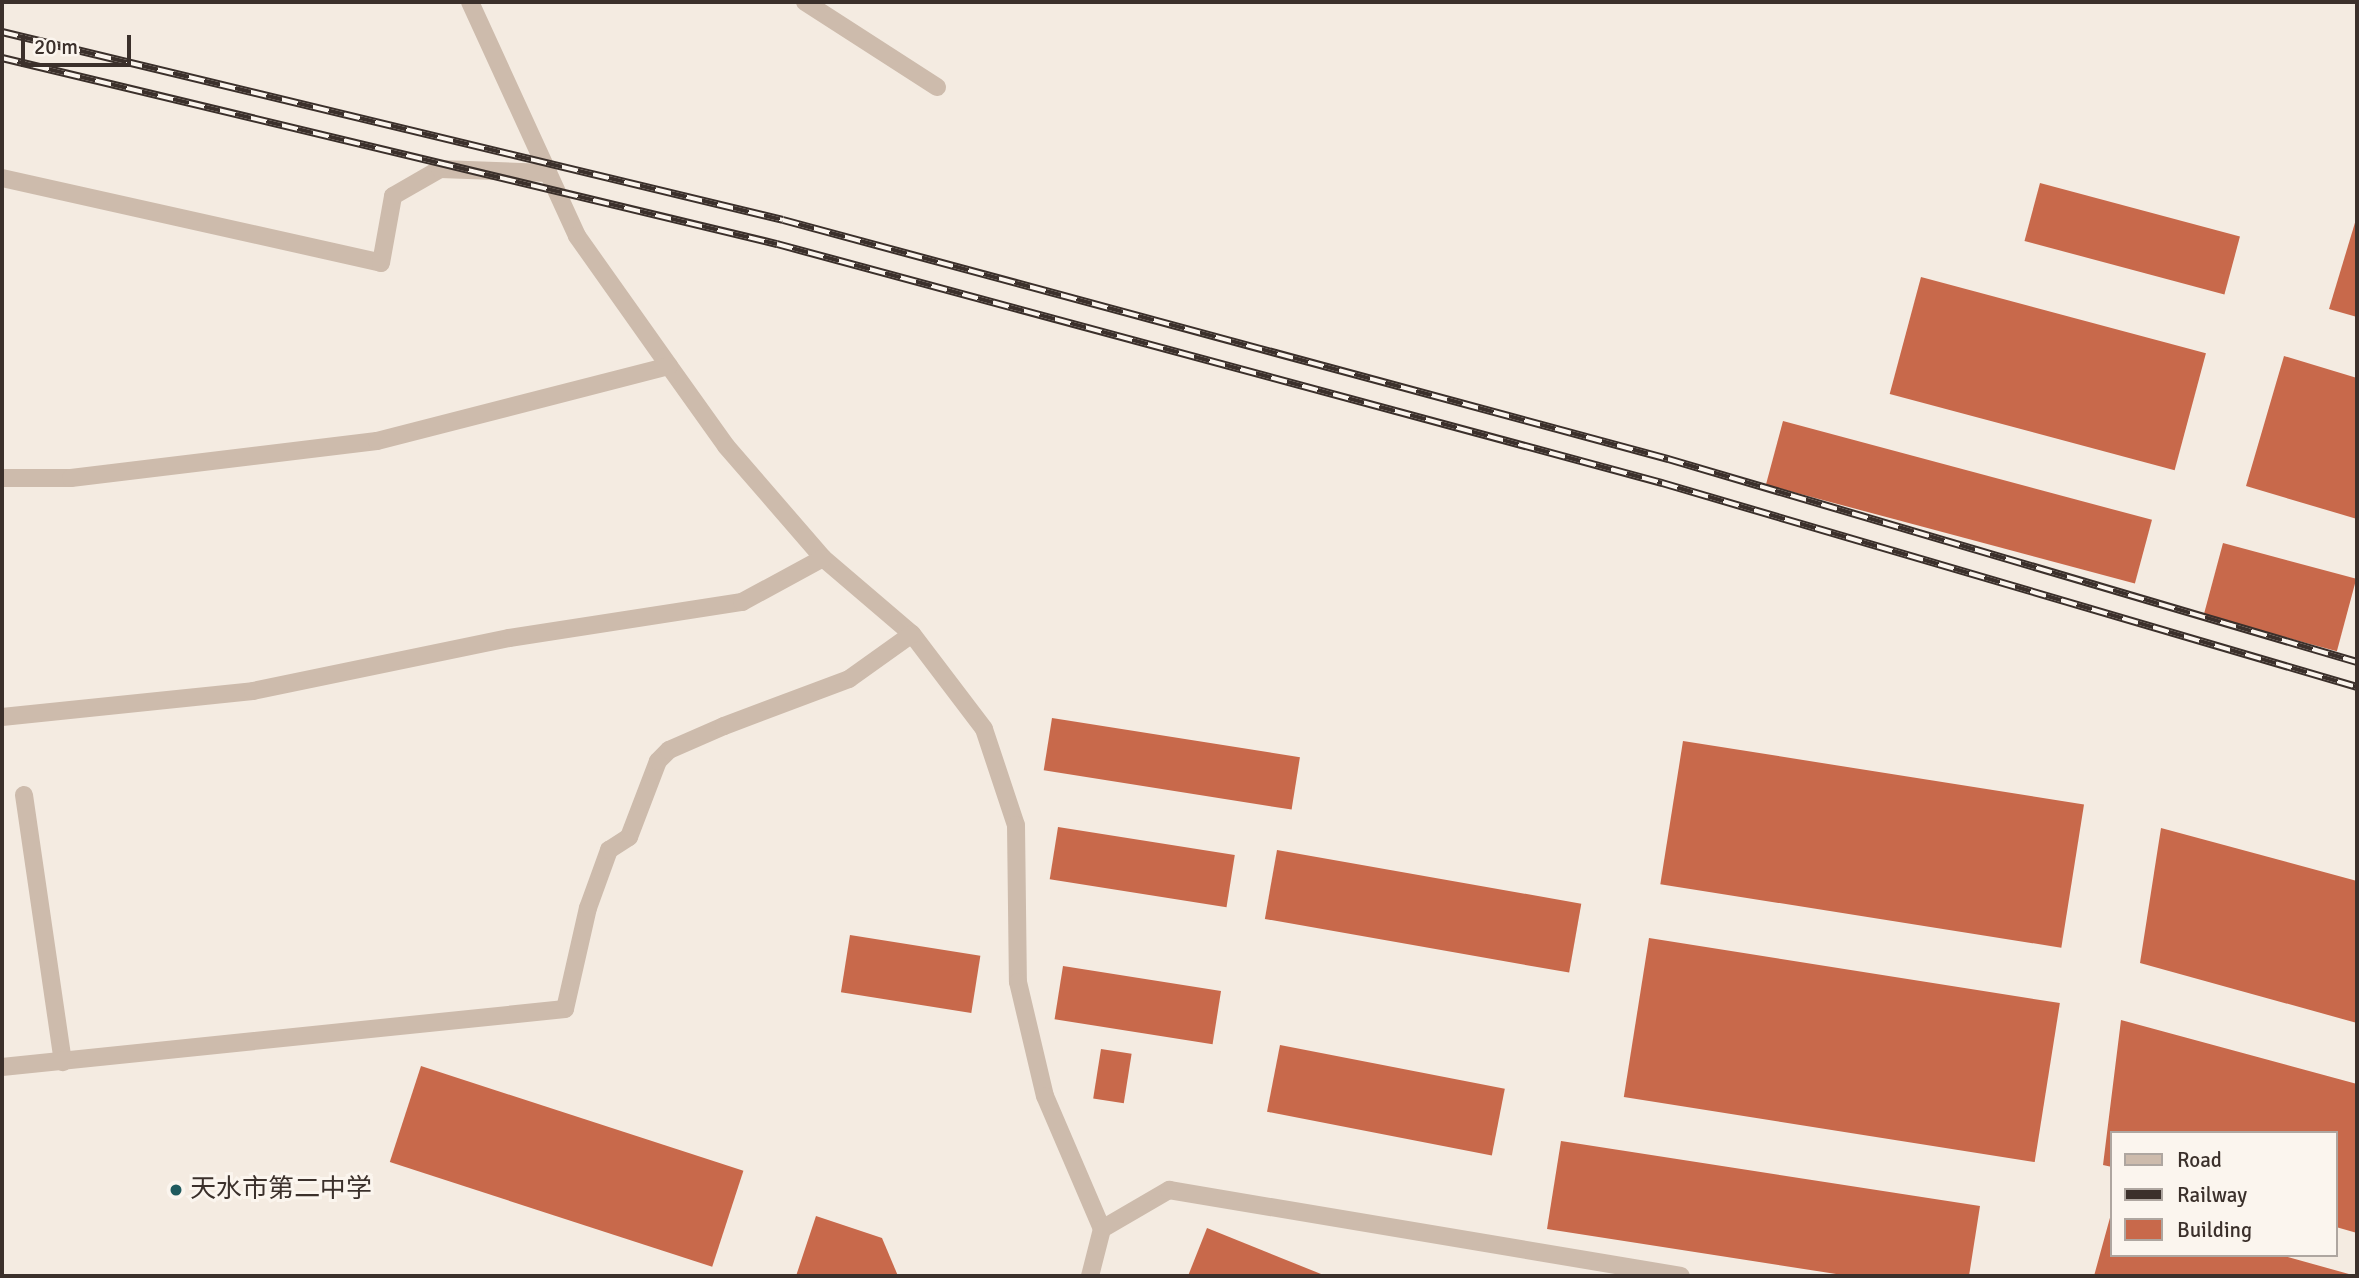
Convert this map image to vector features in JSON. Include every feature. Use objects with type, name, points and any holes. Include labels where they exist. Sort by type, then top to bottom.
[{"type":"street","points":[[470,2],[577,236],[726,446],[823,558],[912,634],[984,729],[1012,813],[1018,982],[1045,1097],[1102,1229],[1090,1276]]},
{"type":"street","points":[[805,2],[937,87]]},
{"type":"street","points":[[2,178],[381,264],[393,196],[440,169],[548,173]]},
{"type":"street","points":[[2,478],[71,478],[377,441],[669,366]]},
{"type":"street","points":[[2,717],[253,691],[509,638],[741,602],[823,558]]},
{"type":"street","points":[[2,1066],[63,1062],[565,1009],[596,884],[609,850],[629,837],[658,761],[669,750],[724,726],[849,679],[912,634]]},
{"type":"street","points":[[24,796],[63,1062]]},
{"type":"street","points":[[1102,1229],[1169,1190],[1681,1276]]},
{"type":"building","points":[[2040,183],[2240,237],[2224,295],[2024,241]]},
{"type":"building","points":[[2357,216],[2357,317],[2329,309]]},
{"type":"building","points":[[1921,277],[2206,353],[2175,470],[1890,394]]},
{"type":"building","points":[[2284,356],[2357,378],[2357,519],[2246,486]]},
{"type":"building","points":[[1783,421],[2152,520],[2135,584],[1766,485]]},
{"type":"building","points":[[2223,543],[2356,579],[2337,651],[2204,615]]},
{"type":"building","points":[[1052,718],[1300,757],[1292,810],[1044,770]]},
{"type":"building","points":[[1683,741],[2084,805],[2061,948],[1660,884]]},
{"type":"building","points":[[1058,827],[1235,855],[1227,907],[1050,879]]},
{"type":"building","points":[[2161,828],[2357,881],[2357,1023],[2140,963]]},
{"type":"building","points":[[1277,850],[1581,904],[1569,973],[1265,919]]},
{"type":"building","points":[[850,935],[980,956],[971,1013],[841,992]]},
{"type":"building","points":[[1649,938],[2060,1003],[2035,1162],[1624,1097]]},
{"type":"building","points":[[1063,966],[1221,991],[1213,1044],[1055,1019]]},
{"type":"building","points":[[2121,1020],[2357,1084],[2357,1233],[2338,1228],[2338,1131],[2110,1131],[2110,1167],[2103,1165]]},
{"type":"building","points":[[1280,1045],[1505,1089],[1492,1155],[1267,1112]]},
{"type":"building","points":[[1101,1049],[1132,1054],[1124,1103],[1093,1098]]},
{"type":"building","points":[[421,1066],[743,1171],[712,1267],[390,1162]]},
{"type":"building","points":[[1561,1141],[1980,1206],[1969,1276],[1849,1276],[1547,1229]]},
{"type":"building","points":[[816,1216],[882,1238],[898,1276],[796,1276]]},
{"type":"building","points":[[2110,1218],[2110,1257],[2288,1257],[2356,1276],[2094,1276]]},
{"type":"building","points":[[1207,1228],[1326,1276],[1188,1276]]},
{"type":"railway","points":[[2,32],[783,220],[1668,459],[2357,662]]},
{"type":"railway","points":[[2,58],[777,244],[1662,483],[2357,687]]},
{"type":"place","name":"天水市第二中学","points":[[176,1190]]}]
